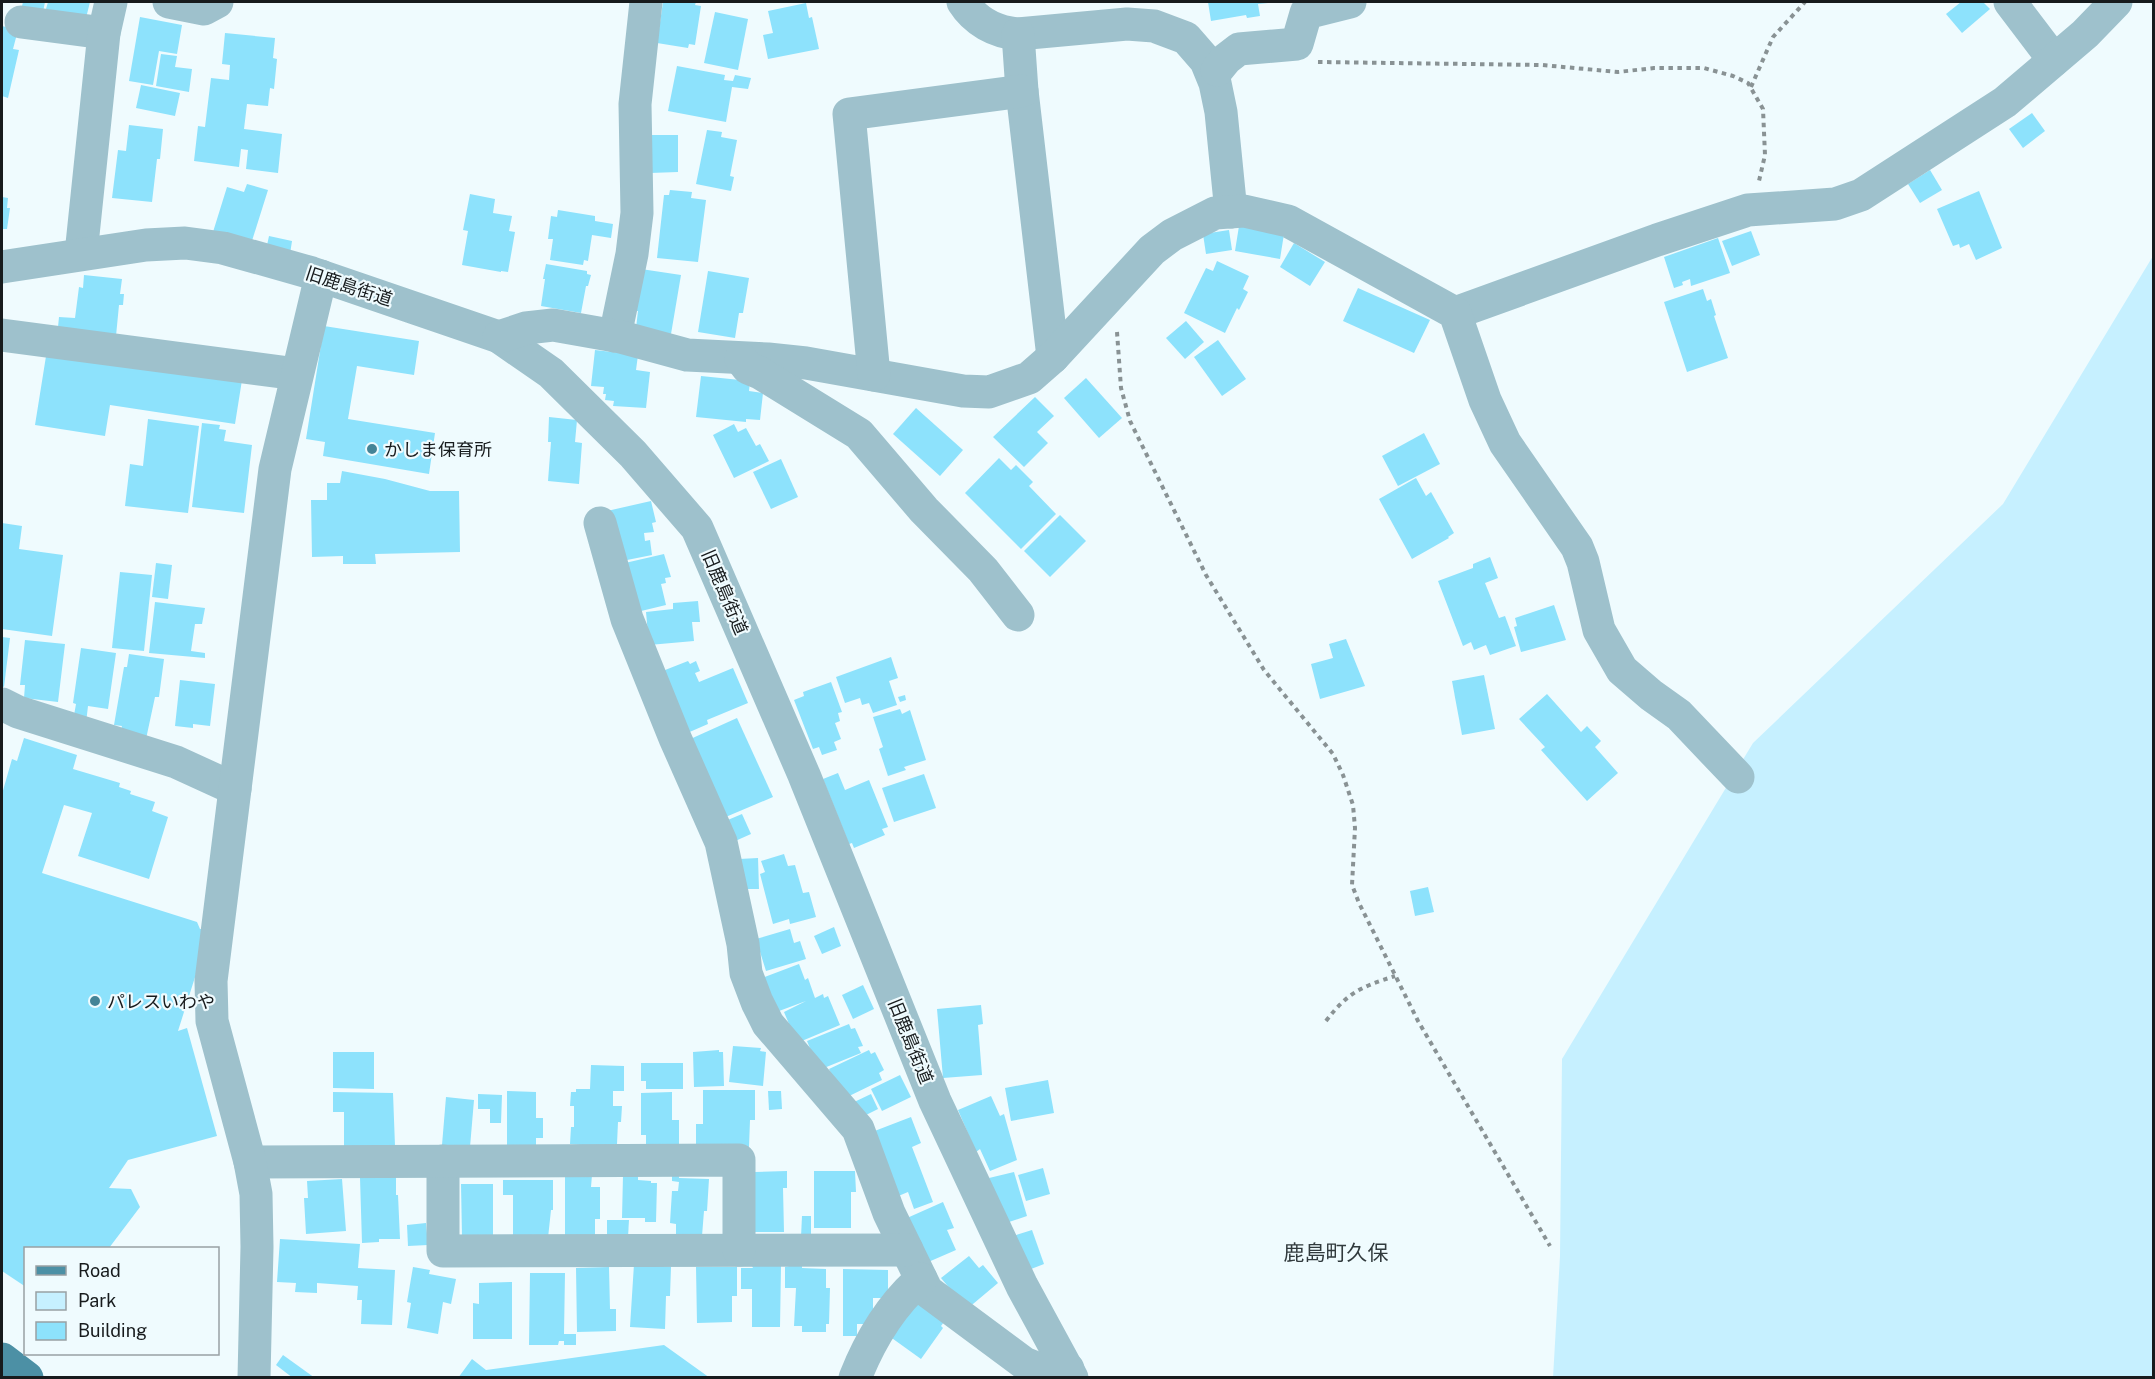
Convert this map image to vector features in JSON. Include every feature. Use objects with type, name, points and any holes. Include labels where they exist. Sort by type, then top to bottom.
[{"type":"main road","points":[[2,1359],[27,1377]]},
{"type":"street","points":[[81,254],[104,33],[111,2]]},
{"type":"street","points":[[169,2],[204,9],[217,2]]},
{"type":"street","points":[[615,336],[632,254],[637,213],[635,104],[646,2]]},
{"type":"street","points":[[963,2],[970,12],[991,28],[1002,33],[1018,34],[1127,24],[1154,26],[1186,38],[1206,61],[1215,83],[1221,112],[1231,212]]},
{"type":"street","points":[[1217,70],[1239,49],[1297,44],[1306,13],[1350,2]]},
{"type":"street","points":[[2010,2],[2054,60]]},
{"type":"street","points":[[1455,314],[1657,240],[1752,210],[1835,204],[1861,195],[2005,102],[2085,34],[2116,2]]},
{"type":"street","points":[[21,22],[104,33]]},
{"type":"street","points":[[1018,34],[1022,91],[1053,357]]},
{"type":"street","points":[[874,375],[849,114],[1022,91]]},
{"type":"street","points":[[500,337],[526,328],[553,325],[615,336],[687,356],[806,363],[963,391],[989,392],[1029,378],[1053,357],[1152,250],[1172,235],[1215,213],[1244,211],[1288,221],[1455,314],[1485,400],[1506,442],[1577,546],[1599,630],[1622,670],[1679,715],[1738,777]]},
{"type":"street","name":"旧鹿島街道","points":[[2,267],[146,244],[184,243],[224,248],[321,276],[500,337],[551,373],[633,454],[697,528],[804,775],[935,1101],[1022,1286],[1070,1373]]},
{"type":"street","points":[[254,1377],[256,1194],[250,1162],[212,1021],[211,981],[275,469],[321,276]]},
{"type":"street","points":[[2,335],[297,374]]},
{"type":"street","points":[[741,358],[748,368],[859,434],[924,510],[983,570],[1018,615]]},
{"type":"street","points":[[600,523],[627,619],[675,738],[721,842],[743,944],[746,973],[768,1024],[858,1129],[890,1213],[927,1291],[1024,1363],[1039,1369],[1070,1373]]},
{"type":"street","points":[[2,704],[18,712],[176,762],[235,789]]},
{"type":"street","points":[[250,1162],[739,1160],[739,1250]]},
{"type":"street","points":[[443,1161],[443,1251],[907,1250]]},
{"type":"street","points":[[855,1377],[888,1314],[921,1279]]},
{"type":"path","points":[[1750,87],[1773,37],[1805,2]]},
{"type":"path","points":[[1312,62],[1542,65],[1618,72],[1654,68],[1704,68],[1732,76],[1748,83],[1763,109],[1765,155],[1752,210]]},
{"type":"path","points":[[1105,301],[1113,311],[1116,325],[1121,388],[1130,421],[1167,500],[1206,575],[1264,670],[1333,754],[1353,804],[1355,828],[1352,885],[1359,903],[1418,1021],[1550,1246]]},
{"type":"path","points":[[1326,1021],[1338,1005],[1359,988],[1395,976]]},
{"type":"green space","points":[[2153,256],[2153,1377],[1553,1378],[1560,1256],[1562,1059],[1753,743],[2003,504]]},
{"type":"building","points":[[23,2],[45,2],[43,12],[22,6]]},
{"type":"building","points":[[48,2],[90,2],[86,18],[46,9]]},
{"type":"building","points":[[663,2],[696,2],[695,5],[701,6],[695,45],[689,44],[688,48],[657,43]]},
{"type":"building","points":[[1208,2],[1268,3],[1258,4],[1260,16],[1247,18],[1246,15],[1211,21]]},
{"type":"building","points":[[1961,2],[1983,2],[1990,9],[1962,33],[1946,14]]},
{"type":"building","points":[[806,3],[809,18],[812,17],[819,49],[768,59],[763,35],[773,33],[768,11]]},
{"type":"building","points":[[715,12],[748,19],[738,70],[704,63]]},
{"type":"building","points":[[140,17],[182,25],[177,54],[159,51],[153,85],[129,81]]},
{"type":"building","points":[[2,26],[18,30],[13,49],[19,50],[8,98],[2,96]]},
{"type":"building","points":[[225,33],[275,38],[273,58],[277,59],[274,89],[270,88],[268,106],[247,104],[244,129],[282,134],[278,173],[246,169],[248,150],[241,149],[239,167],[194,161],[198,126],[205,127],[211,78],[229,80],[230,65],[222,64]]},
{"type":"building","points":[[161,54],[177,56],[175,67],[192,69],[189,92],[156,86]]},
{"type":"building","points":[[677,66],[725,75],[724,80],[733,81],[735,75],[751,78],[748,89],[732,87],[726,122],[668,111]]},
{"type":"building","points":[[141,85],[180,93],[175,116],[136,108]]},
{"type":"building","points":[[2032,113],[2045,131],[2023,148],[2009,129]]},
{"type":"building","points":[[129,125],[163,129],[152,202],[112,198],[118,150],[126,151]]},
{"type":"building","points":[[707,130],[722,132],[721,137],[737,140],[730,176],[734,177],[731,191],[696,184]]},
{"type":"building","points":[[649,135],[678,135],[678,172],[650,173]]},
{"type":"building","points":[[1930,170],[1942,190],[1920,203],[1908,184]]},
{"type":"building","points":[[247,184],[268,190],[251,244],[213,232],[227,187],[244,192]]},
{"type":"building","points":[[670,190],[692,192],[691,198],[706,200],[698,262],[657,258],[664,195],[669,195]]},
{"type":"building","points":[[1979,191],[2002,248],[1976,260],[1969,244],[1960,248],[1959,244],[1953,246],[1937,209]]},
{"type":"building","points":[[470,194],[495,199],[493,213],[512,216],[509,231],[515,232],[508,272],[462,265],[468,231],[463,230]]},
{"type":"building","points":[[2,197],[8,198],[7,208],[10,208],[7,229],[2,229]]},
{"type":"building","points":[[558,210],[595,216],[595,221],[613,224],[611,238],[592,235],[588,261],[584,260],[583,265],[550,260],[553,239],[548,239],[551,216],[557,217]]},
{"type":"building","points":[[1239,226],[1284,234],[1280,259],[1235,251]]},
{"type":"building","points":[[1229,230],[1232,250],[1206,254],[1203,234]]},
{"type":"building","points":[[1751,231],[1760,255],[1732,266],[1722,241]]},
{"type":"building","points":[[269,236],[292,241],[290,254],[266,250]]},
{"type":"building","points":[[1718,238],[1730,273],[1691,286],[1690,279],[1674,288],[1664,257]]},
{"type":"building","points":[[1294,243],[1325,262],[1310,286],[1280,267]]},
{"type":"building","points":[[1217,261],[1249,276],[1243,289],[1248,292],[1225,333],[1184,313],[1206,268],[1213,271]]},
{"type":"building","points":[[546,264],[587,271],[587,274],[591,275],[588,286],[586,286],[581,313],[541,306]]},
{"type":"building","points":[[641,269],[681,275],[671,334],[636,328],[638,311],[635,311]]},
{"type":"building","points":[[708,271],[749,278],[743,313],[739,313],[735,338],[698,332]]},
{"type":"building","points":[[84,275],[122,279],[120,294],[124,294],[123,305],[119,305],[116,336],[57,337],[59,317],[75,318],[79,287],[83,288]]},
{"type":"building","points":[[1358,288],[1430,320],[1414,353],[1343,321]]},
{"type":"building","points":[[1703,289],[1707,301],[1711,299],[1716,315],[1714,316],[1728,358],[1687,372],[1664,302]]},
{"type":"building","points":[[1186,321],[1204,342],[1185,359],[1166,338]]},
{"type":"building","points":[[324,326],[419,341],[414,375],[357,366],[348,419],[435,433],[429,474],[323,456],[325,442],[306,439]]},
{"type":"building","points":[[1218,340],[1246,379],[1222,396],[1194,357]]},
{"type":"building","points":[[47,350],[242,380],[235,424],[110,405],[105,436],[35,425]]},
{"type":"building","points":[[595,350],[638,355],[636,370],[650,372],[646,408],[613,406],[614,401],[605,400],[604,387],[591,386]]},
{"type":"building","points":[[701,376],[750,381],[749,391],[763,393],[760,420],[746,419],[746,422],[696,417]]},
{"type":"building","points":[[1086,378],[1122,418],[1099,438],[1064,398]]},
{"type":"building","points":[[1035,397],[1054,416],[1037,432],[1048,443],[1024,467],[993,437]]},
{"type":"building","points":[[916,408],[963,450],[940,476],[893,434]]},
{"type":"building","points":[[549,417],[577,420],[575,442],[582,443],[579,484],[548,481],[551,442],[548,442]]},
{"type":"building","points":[[148,419],[199,426],[188,513],[125,506],[130,464],[143,466]]},
{"type":"building","points":[[202,423],[220,425],[219,429],[226,430],[224,441],[252,445],[244,513],[192,507]]},
{"type":"building","points":[[734,424],[738,432],[746,428],[756,446],[760,444],[769,461],[734,478],[713,435]]},
{"type":"building","points":[[1424,433],[1440,464],[1398,486],[1382,456]]},
{"type":"building","points":[[999,458],[1011,470],[1016,465],[1033,482],[1029,486],[1056,514],[1021,549],[965,493]]},
{"type":"building","points":[[781,459],[798,497],[771,509],[753,472]]},
{"type":"building","points":[[342,471],[430,491],[459,491],[460,552],[375,554],[376,564],[343,564],[343,556],[312,557],[311,500],[327,500],[327,483],[340,483]]},
{"type":"building","points":[[1416,478],[1426,496],[1431,492],[1454,533],[1412,559],[1379,499]]},
{"type":"building","points":[[651,501],[656,522],[652,523],[654,532],[644,533],[645,541],[650,540],[652,555],[622,561],[607,511]]},
{"type":"building","points":[[1060,515],[1086,541],[1050,577],[1024,551]]},
{"type":"building","points":[[2,523],[22,526],[19,549],[63,555],[52,636],[2,629]]},
{"type":"building","points":[[664,554],[671,577],[665,578],[666,583],[661,584],[666,605],[637,612],[625,563]]},
{"type":"building","points":[[1490,557],[1498,578],[1485,583],[1499,618],[1505,616],[1516,646],[1490,655],[1486,645],[1474,650],[1471,642],[1463,646],[1438,581],[1473,568],[1473,564]]},
{"type":"building","points":[[156,563],[172,565],[168,599],[152,597]]},
{"type":"building","points":[[120,572],[152,575],[144,651],[112,648]]},
{"type":"building","points":[[698,601],[700,622],[692,622],[694,641],[649,645],[646,612],[673,609],[673,603]]},
{"type":"building","points":[[155,602],[205,608],[202,624],[195,624],[191,651],[205,653],[205,658],[149,653]]},
{"type":"building","points":[[1554,605],[1566,640],[1521,652],[1514,627],[1517,626],[1515,618]]},
{"type":"building","points":[[2,637],[10,638],[4,687],[2,686]]},
{"type":"building","points":[[1346,639],[1365,686],[1320,699],[1311,664],[1333,658],[1329,644]]},
{"type":"building","points":[[25,640],[65,644],[58,702],[24,698],[25,685],[20,685]]},
{"type":"building","points":[[81,648],[116,653],[108,709],[88,706],[86,723],[73,721],[76,704],[73,703]]},
{"type":"building","points":[[129,654],[164,659],[159,697],[155,697],[146,739],[120,735],[122,726],[114,725],[124,667],[127,667]]},
{"type":"building","points":[[891,657],[898,678],[889,681],[897,705],[873,713],[869,703],[862,705],[860,698],[845,703],[836,677]]},
{"type":"building","points":[[688,661],[690,664],[696,661],[700,671],[695,673],[699,682],[733,668],[748,703],[707,720],[708,724],[685,734],[660,672]]},
{"type":"building","points":[[1484,675],[1495,729],[1462,735],[1452,681]]},
{"type":"building","points":[[180,680],[215,684],[210,726],[193,724],[193,728],[175,726]]},
{"type":"building","points":[[831,682],[842,712],[838,713],[840,721],[835,723],[841,739],[834,742],[837,750],[822,755],[819,747],[813,749],[794,700],[804,696],[803,692]]},
{"type":"building","points":[[1547,694],[1581,732],[1587,726],[1601,741],[1595,747],[1618,773],[1587,801],[1541,750],[1545,747],[1519,719]]},
{"type":"building","points":[[905,695],[906,700],[900,702],[898,697]]},
{"type":"building","points":[[900,709],[902,714],[910,710],[926,760],[904,767],[906,770],[888,776],[879,749],[883,747],[873,717]]},
{"type":"building","points":[[737,718],[773,797],[721,819],[686,741]]},
{"type":"building","name":"パレスいわや","points":[[24,738],[77,755],[73,769],[120,783],[119,787],[131,791],[130,794],[155,802],[152,811],[168,817],[149,879],[78,856],[92,813],[64,805],[42,873],[197,922],[202,929],[196,974],[178,1031],[187,1028],[217,1136],[128,1160],[109,1188],[131,1189],[140,1207],[110,1247],[24,1247],[24,1286],[2,1271],[2,794],[12,759],[17,761]]},
{"type":"building","points":[[838,773],[845,790],[869,780],[888,827],[882,829],[885,835],[854,848],[852,843],[849,844],[823,779]]},
{"type":"building","points":[[924,774],[936,808],[894,822],[882,788]]},
{"type":"building","points":[[742,814],[751,834],[733,842],[723,822]]},
{"type":"building","points":[[784,854],[788,866],[795,865],[803,893],[809,892],[816,917],[790,924],[789,919],[773,924],[760,874],[765,872],[761,861]]},
{"type":"building","points":[[758,858],[759,889],[739,889],[739,859]]},
{"type":"building","points":[[1428,887],[1434,912],[1415,916],[1410,891]]},
{"type":"building","points":[[834,927],[841,946],[822,954],[814,936]]},
{"type":"building","points":[[790,929],[794,943],[800,941],[806,959],[766,971],[756,939]]},
{"type":"building","points":[[799,964],[805,980],[808,978],[815,998],[823,994],[824,998],[828,996],[840,1025],[797,1043],[784,1012],[806,1001],[771,1014],[759,979]]},
{"type":"building","points":[[863,985],[874,1009],[853,1019],[842,995]]},
{"type":"building","points":[[981,1005],[983,1024],[978,1025],[982,1075],[943,1078],[937,1009]]},
{"type":"building","points":[[849,1024],[851,1029],[855,1028],[863,1046],[858,1047],[861,1053],[819,1070],[807,1041]]},
{"type":"building","points":[[733,1046],[761,1048],[760,1051],[766,1052],[763,1086],[729,1082]]},
{"type":"building","points":[[719,1050],[723,1052],[724,1086],[694,1087],[693,1052]]},
{"type":"building","points":[[869,1050],[871,1054],[875,1052],[884,1070],[879,1073],[882,1080],[843,1099],[829,1069]]},
{"type":"building","points":[[333,1052],[374,1052],[374,1089],[333,1088]]},
{"type":"building","points":[[641,1063],[683,1063],[683,1089],[646,1089],[646,1081],[641,1081]]},
{"type":"building","points":[[591,1065],[624,1066],[624,1091],[613,1091],[613,1106],[622,1106],[621,1122],[618,1122],[617,1144],[614,1144],[614,1148],[570,1144],[571,1127],[574,1127],[574,1106],[570,1106],[571,1092],[576,1092],[576,1089],[590,1089]]},
{"type":"building","points":[[900,1075],[911,1097],[882,1111],[871,1089]]},
{"type":"building","points":[[1048,1080],[1054,1113],[1011,1121],[1005,1088]]},
{"type":"building","points":[[703,1090],[755,1090],[755,1120],[750,1120],[749,1147],[696,1146],[696,1124],[703,1124]]},
{"type":"building","points":[[507,1091],[536,1092],[536,1118],[543,1118],[543,1138],[536,1138],[536,1147],[507,1148]]},
{"type":"building","points":[[768,1091],[781,1091],[782,1109],[769,1110]]},
{"type":"building","points":[[333,1092],[393,1093],[395,1146],[344,1146],[344,1112],[333,1112]]},
{"type":"building","points":[[672,1092],[672,1120],[679,1120],[679,1148],[646,1148],[646,1135],[641,1135],[641,1093]]},
{"type":"building","points":[[478,1094],[502,1095],[501,1123],[490,1123],[490,1109],[478,1109]]},
{"type":"building","points":[[871,1094],[878,1109],[858,1119],[850,1104]]},
{"type":"building","points":[[991,1096],[1000,1116],[1004,1114],[1017,1160],[990,1171],[980,1149],[976,1152],[958,1110]]},
{"type":"building","points":[[446,1097],[474,1100],[470,1147],[442,1145]]},
{"type":"building","points":[[911,1117],[921,1143],[912,1147],[933,1202],[914,1209],[908,1192],[896,1197],[872,1132]]},
{"type":"building","points":[[1043,1168],[1050,1194],[1026,1201],[1018,1175]]},
{"type":"building","points":[[787,1171],[787,1188],[783,1188],[784,1232],[755,1232],[755,1172]]},
{"type":"building","points":[[814,1171],[855,1171],[856,1192],[851,1192],[851,1228],[814,1228]]},
{"type":"building","points":[[1014,1172],[1027,1216],[1003,1224],[989,1178]]},
{"type":"building","points":[[672,1174],[679,1175],[679,1178],[709,1179],[707,1211],[704,1211],[702,1236],[676,1235],[676,1224],[670,1223],[672,1191],[678,1191],[679,1182],[672,1181]]},
{"type":"building","points":[[565,1175],[592,1175],[591,1187],[600,1187],[600,1219],[595,1219],[595,1238],[565,1238]]},
{"type":"building","points":[[623,1175],[638,1175],[638,1180],[657,1183],[656,1222],[645,1222],[645,1218],[622,1218]]},
{"type":"building","points":[[396,1177],[400,1239],[379,1239],[379,1242],[362,1243],[360,1178]]},
{"type":"building","points":[[342,1179],[346,1231],[306,1234],[304,1198],[308,1198],[307,1181]]},
{"type":"building","points":[[503,1180],[553,1180],[553,1210],[551,1210],[548,1238],[513,1238],[513,1195],[503,1195]]},
{"type":"building","points":[[461,1184],[493,1184],[493,1237],[462,1237]]},
{"type":"building","points":[[943,1202],[954,1228],[947,1230],[956,1250],[926,1263],[907,1218]]},
{"type":"building","points":[[802,1216],[811,1216],[811,1238],[801,1237]]},
{"type":"building","points":[[607,1220],[629,1220],[628,1237],[607,1237]]},
{"type":"building","points":[[426,1223],[428,1245],[408,1246],[407,1225]]},
{"type":"building","points":[[1032,1230],[1044,1264],[1026,1271],[1013,1236]]},
{"type":"building","points":[[280,1239],[360,1244],[358,1268],[395,1270],[392,1325],[361,1324],[362,1300],[357,1300],[358,1286],[317,1283],[317,1293],[295,1292],[296,1283],[277,1282]]},
{"type":"building","points":[[969,1256],[979,1268],[983,1265],[998,1283],[967,1309],[941,1278]]},
{"type":"building","points":[[802,1263],[802,1268],[826,1269],[826,1288],[830,1288],[829,1324],[826,1324],[826,1332],[802,1332],[802,1326],[794,1326],[796,1288],[785,1288],[785,1267]]},
{"type":"building","points":[[634,1264],[671,1267],[670,1296],[666,1296],[665,1329],[630,1327]]},
{"type":"building","points":[[752,1266],[781,1266],[780,1327],[752,1327],[752,1289],[741,1289],[741,1268],[753,1268]]},
{"type":"building","points":[[413,1267],[430,1270],[429,1274],[456,1279],[451,1304],[443,1302],[438,1334],[407,1328],[411,1303],[407,1302]]},
{"type":"building","points":[[609,1267],[610,1309],[616,1309],[616,1331],[577,1332],[576,1268]]},
{"type":"building","points":[[696,1267],[737,1267],[737,1296],[732,1296],[732,1322],[697,1323]]},
{"type":"building","points":[[843,1269],[888,1270],[888,1298],[873,1298],[873,1324],[857,1324],[857,1336],[843,1336]]},
{"type":"building","points":[[530,1273],[565,1273],[564,1334],[576,1334],[576,1345],[564,1345],[564,1341],[559,1341],[558,1345],[529,1345]]},
{"type":"building","points":[[512,1282],[512,1339],[473,1339],[473,1303],[479,1304],[479,1283]]},
{"type":"building","points":[[917,1297],[947,1318],[941,1326],[943,1328],[921,1359],[889,1336]]},
{"type":"building","points":[[664,1345],[710,1378],[458,1378],[472,1359],[486,1370]]},
{"type":"building","points":[[283,1355],[315,1378],[293,1378],[276,1365]]},
{"type":"place","name":"かしま保育所","points":[[372,449]]},
{"type":"place","name":"パレスいわや","points":[[95,1001]]},
{"type":"district","name":"鹿島町久保","points":[[1336,1252]]}]
